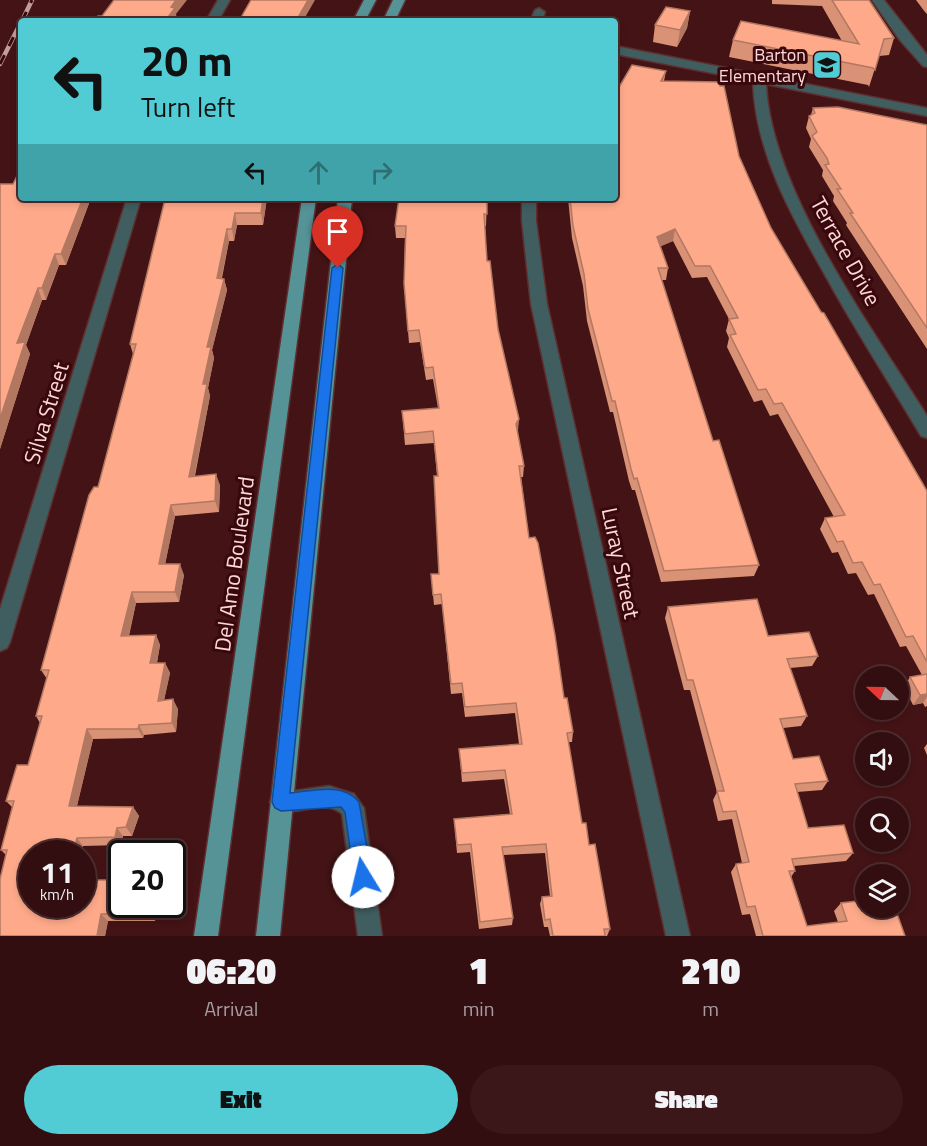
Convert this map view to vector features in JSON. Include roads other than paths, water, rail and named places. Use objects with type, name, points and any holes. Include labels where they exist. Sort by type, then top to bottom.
[{"type":"main road","points":[[361,18],[370,0]]},
{"type":"main road","points":[[390,18],[399,0]]},
{"type":"main road","name":"Del Amo Boulevard","points":[[206,936],[309,201]]},
{"type":"main road","points":[[268,936],[345,201]]},
{"type":"street","points":[[214,18],[224,0]]},
{"type":"street","points":[[878,0],[903,36],[927,63]]},
{"type":"street","points":[[618,51],[927,112]]},
{"type":"street","name":"Terrace Drive","points":[[759,79],[759,93],[777,171],[835,281],[927,431]]},
{"type":"street","name":"Silva Street","points":[[0,642],[133,201]]},
{"type":"street","name":"Luray Street","points":[[529,201],[529,221],[539,304],[678,936]]},
{"type":"street","points":[[281,802],[336,797],[346,801],[353,808],[370,936]]},
{"type":"railway","points":[[23,18],[32,0]]},
{"type":"railway","points":[[0,64],[18,28]]},
{"type":"place","name":"Barton Elementary","points":[[827,65]]}]
